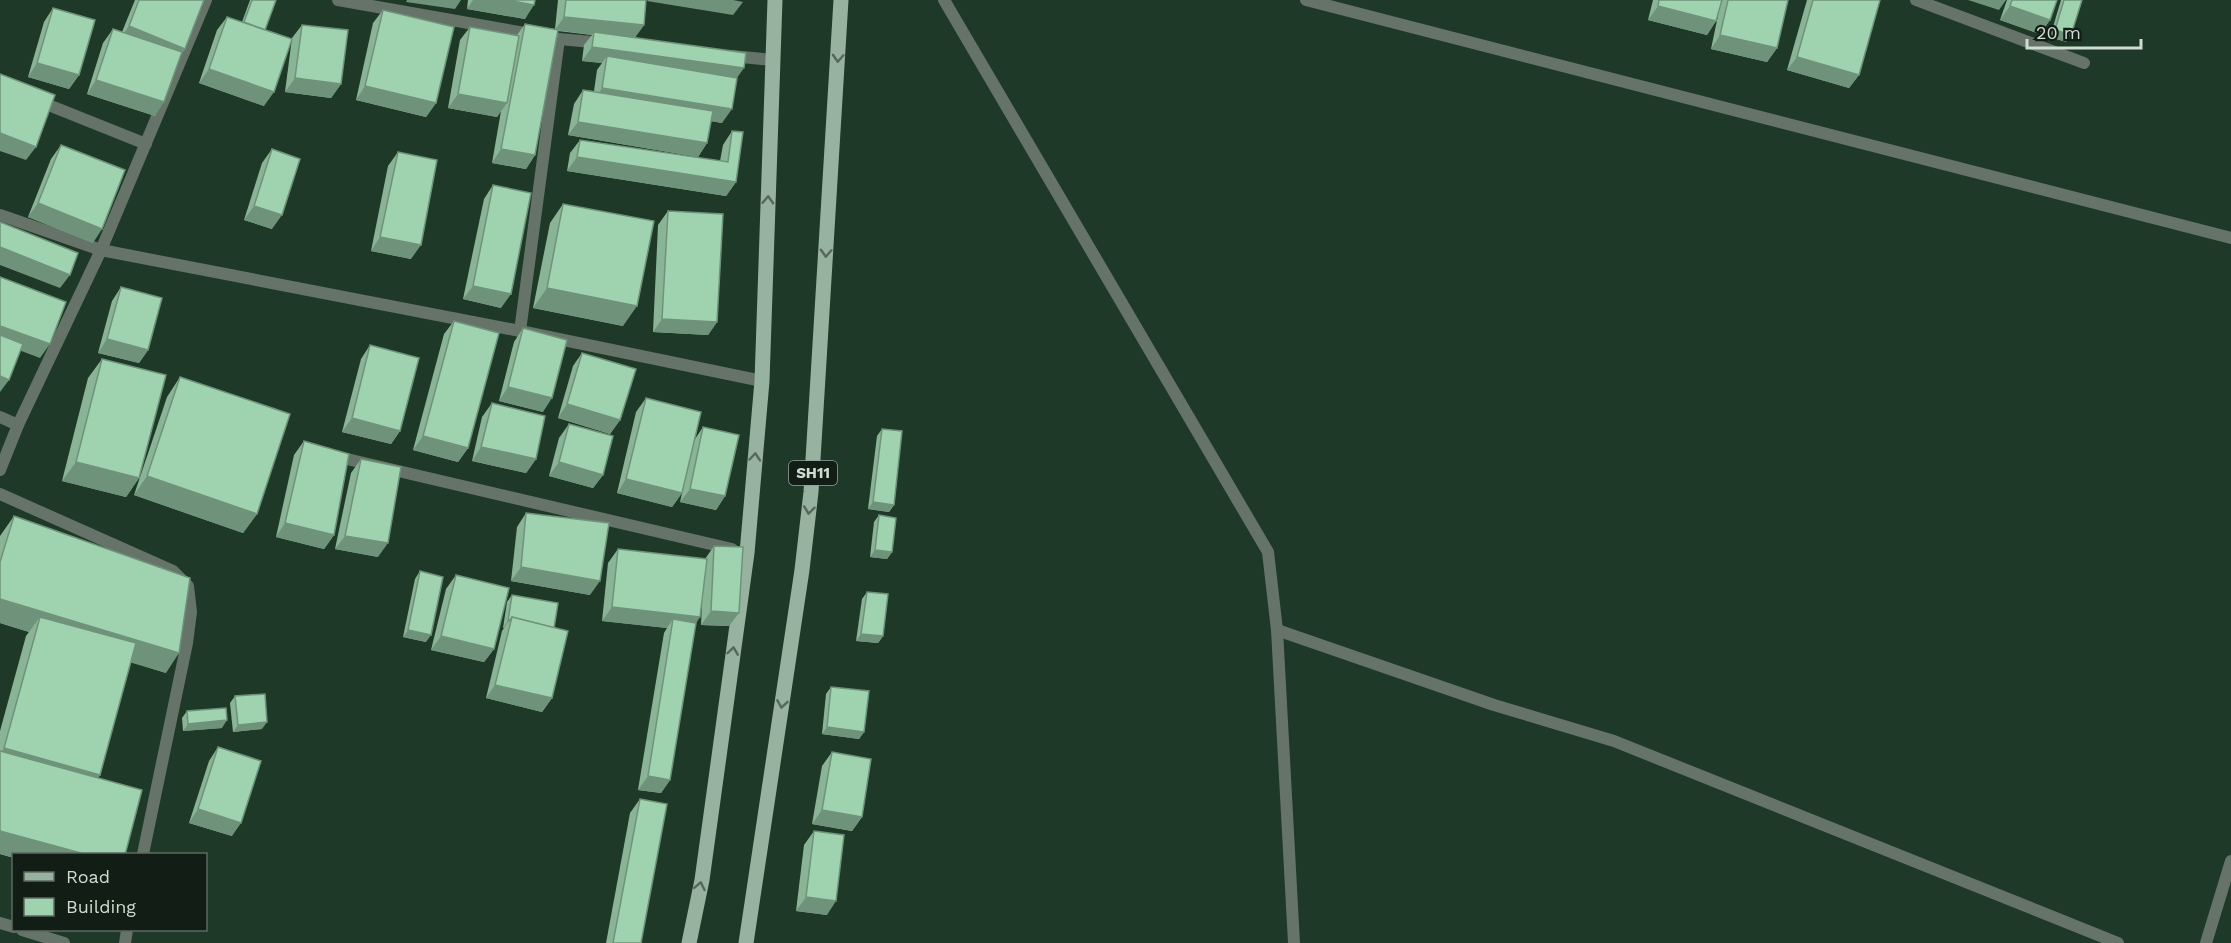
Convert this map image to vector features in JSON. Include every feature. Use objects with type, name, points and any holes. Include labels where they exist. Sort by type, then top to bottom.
[{"type":"main road","points":[[689,943],[702,880],[747,553],[762,381],[775,0]]},
{"type":"main road","name":"SH11","points":[[746,943],[801,582],[811,492],[841,0]]},
{"type":"street","points":[[0,470],[18,425],[101,250],[206,0]]},
{"type":"street","points":[[338,0],[559,39],[618,45]]},
{"type":"street","points":[[944,0],[1268,552],[1277,630],[1294,943]]},
{"type":"street","points":[[1306,0],[2231,238]]},
{"type":"street","points":[[1916,0],[2085,63]]},
{"type":"street","points":[[520,331],[559,39]]},
{"type":"street","points":[[714,54],[773,60]]},
{"type":"street","points":[[21,94],[147,144]]},
{"type":"street","points":[[0,215],[101,250],[520,331],[762,381]]},
{"type":"street","points":[[0,417],[18,425]]},
{"type":"street","points":[[324,453],[747,553]]},
{"type":"street","points":[[0,494],[173,571],[188,586],[190,612],[187,643],[143,853]]},
{"type":"street","points":[[1277,630],[1494,705],[1614,741],[2118,943]]},
{"type":"street","points":[[2206,943],[2231,861]]},
{"type":"street","points":[[25,931],[64,943]]},
{"type":"building","points":[[139,0],[204,0],[185,49],[129,26]]},
{"type":"building","points":[[252,0],[276,0],[265,30],[244,22]]},
{"type":"building","points":[[507,0],[535,0],[534,5]]},
{"type":"building","points":[[566,0],[646,0],[644,25],[564,17]]},
{"type":"building","points":[[1659,0],[1722,0],[1716,21],[1658,6]]},
{"type":"building","points":[[1728,0],[1788,0],[1777,48],[1720,35]]},
{"type":"building","points":[[1813,0],[1880,0],[1859,75],[1797,57]]},
{"type":"building","points":[[2012,0],[2057,0],[2050,20],[2010,6]]},
{"type":"building","points":[[2064,0],[2082,0],[2071,35],[2055,30]]},
{"type":"building","points":[[53,8],[95,20],[79,75],[37,63]]},
{"type":"building","points":[[383,10],[454,27],[436,103],[365,86]]},
{"type":"building","points":[[227,17],[292,39],[274,92],[209,69]]},
{"type":"building","points":[[525,24],[558,30],[535,155],[501,149]]},
{"type":"building","points":[[302,25],[348,30],[341,84],[295,78]]},
{"type":"building","points":[[470,27],[519,36],[507,103],[458,94]]},
{"type":"building","points":[[113,29],[182,52],[164,102],[96,80]]},
{"type":"building","points":[[594,32],[746,53],[744,68],[592,47]]},
{"type":"building","points":[[607,56],[737,78],[732,109],[602,88]]},
{"type":"building","points":[[0,74],[55,95],[36,147],[0,133]]},
{"type":"building","points":[[583,90],[713,111],[707,143],[578,122]]},
{"type":"building","points":[[732,131],[743,132],[736,182],[577,157],[580,140],[728,162]]},
{"type":"building","points":[[61,145],[125,170],[102,229],[38,203]]},
{"type":"building","points":[[272,149],[300,159],[282,215],[254,206]]},
{"type":"building","points":[[398,152],[437,160],[421,245],[380,237]]},
{"type":"building","points":[[493,185],[531,193],[511,294],[473,286]]},
{"type":"building","points":[[563,204],[654,221],[637,306],[547,288]]},
{"type":"building","points":[[668,211],[723,214],[717,322],[662,319]]},
{"type":"building","points":[[0,222],[78,253],[70,275],[0,247]]},
{"type":"building","points":[[0,277],[66,302],[50,344],[0,326]]},
{"type":"building","points":[[121,287],[162,298],[148,350],[107,339]]},
{"type":"building","points":[[454,321],[499,333],[468,448],[423,436]]},
{"type":"building","points":[[523,328],[567,340],[552,398],[508,387]]},
{"type":"building","points":[[0,335],[23,344],[9,380],[0,376]]},
{"type":"building","points":[[370,345],[419,358],[400,431],[352,418]]},
{"type":"building","points":[[582,353],[636,369],[620,420],[567,404]]},
{"type":"building","points":[[102,359],[166,375],[139,478],[76,462]]},
{"type":"building","points":[[180,377],[290,414],[257,514],[147,476]]},
{"type":"building","points":[[646,398],[701,412],[682,493],[626,479]]},
{"type":"building","points":[[492,403],[545,416],[536,459],[481,447]]},
{"type":"building","points":[[569,424],[613,436],[603,475],[559,462]]},
{"type":"building","points":[[703,427],[739,435],[725,496],[690,489]]},
{"type":"building","points":[[882,429],[902,431],[894,505],[873,502]]},
{"type":"building","points":[[304,441],[349,454],[334,535],[285,523]]},
{"type":"building","points":[[361,459],[401,467],[388,543],[345,536]]},
{"type":"building","points":[[526,513],[609,523],[600,581],[521,567]]},
{"type":"building","points":[[879,515],[896,518],[892,552],[875,550]]},
{"type":"building","points":[[14,516],[190,578],[179,653],[0,599],[0,562]]},
{"type":"building","points":[[714,546],[743,547],[739,613],[711,611]]},
{"type":"building","points":[[618,549],[707,559],[700,617],[612,607]]},
{"type":"building","points":[[420,571],[443,577],[431,635],[408,630]]},
{"type":"building","points":[[456,575],[509,588],[494,649],[441,636]]},
{"type":"building","points":[[867,592],[888,594],[883,636],[861,634]]},
{"type":"building","points":[[512,595],[558,603],[554,628],[512,617],[508,621]]},
{"type":"building","points":[[40,617],[136,643],[100,775],[4,748]]},
{"type":"building","points":[[512,617],[568,631],[552,698],[495,685]]},
{"type":"building","points":[[673,619],[696,623],[670,780],[648,776]]},
{"type":"building","points":[[831,687],[869,691],[864,732],[827,727]]},
{"type":"building","points":[[265,694],[267,722],[238,725],[235,696]]},
{"type":"building","points":[[226,708],[227,720],[188,724],[187,711]]},
{"type":"building","points":[[218,747],[261,761],[241,823],[198,809]]},
{"type":"building","points":[[0,751],[142,790],[126,853],[81,853],[0,831]]},
{"type":"building","points":[[832,752],[871,759],[862,817],[822,810]]},
{"type":"building","points":[[640,799],[667,804],[641,943],[613,943]]},
{"type":"building","points":[[814,831],[844,835],[836,901],[806,897]]}]
